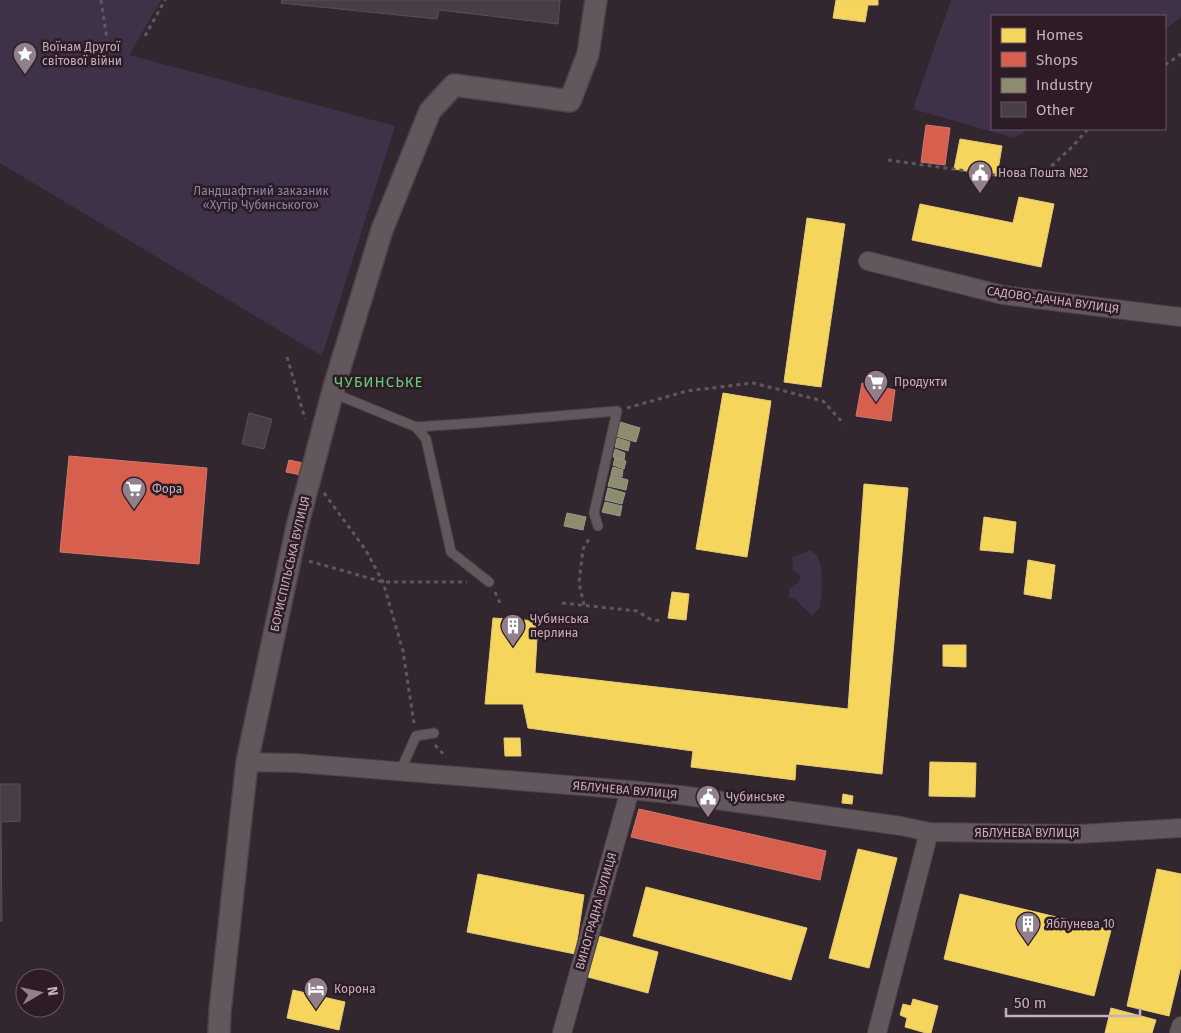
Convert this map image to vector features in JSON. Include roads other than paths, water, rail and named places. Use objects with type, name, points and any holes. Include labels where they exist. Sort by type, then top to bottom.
[{"type":"street","name":"БОРИСПІЛЬСЬКА ВУЛИЦЯ","points":[[219,1033],[248,762],[297,527],[333,393],[382,230],[430,111],[454,85],[570,101],[588,54],[596,0]]},
{"type":"street","name":"САДОВО-ДАЧНА ВУЛИЦЯ","points":[[868,261],[1003,295],[1181,317]]},
{"type":"street","name":"ЯБЛУНЕВА ВУЛИЦЯ","points":[[248,762],[296,763],[630,790],[901,826],[929,832],[1079,834],[1181,828]]},
{"type":"street","name":"ВИНОГРАДНА ВУЛИЦЯ","points":[[562,1033],[630,790]]},
{"type":"street","points":[[877,1033],[929,832]]},
{"type":"street","points":[[1179,1033],[1181,1026]]},
{"type":"lane","points":[[333,393],[416,427],[617,411],[594,512],[598,526]]},
{"type":"lane","points":[[416,427],[426,439],[451,552],[489,582]]},
{"type":"lane","points":[[402,772],[416,736],[430,733]]},
{"type":"place","name":"Воїнам Другої світової війни","points":[[25,75]]},
{"type":"place","name":"Нова Пошта №2","points":[[980,194]]},
{"type":"place","name":"Продукти","points":[[876,403]]},
{"type":"place","name":"Фора","points":[[134,510]]},
{"type":"place","name":"Чубинська перлина","points":[[513,647]]},
{"type":"place","name":"Чубинське","points":[[708,818]]},
{"type":"place","name":"Яблунева 10","points":[[1028,945]]},
{"type":"place","name":"Корона","points":[[316,1010]]},
{"type":"district","name":"ЧУБИНСЬКЕ","points":[[379,382]]},
{"type":"park label","name":"Ландшафтний заказник «Хутір Чубинського»","points":[[261,198]]}]
